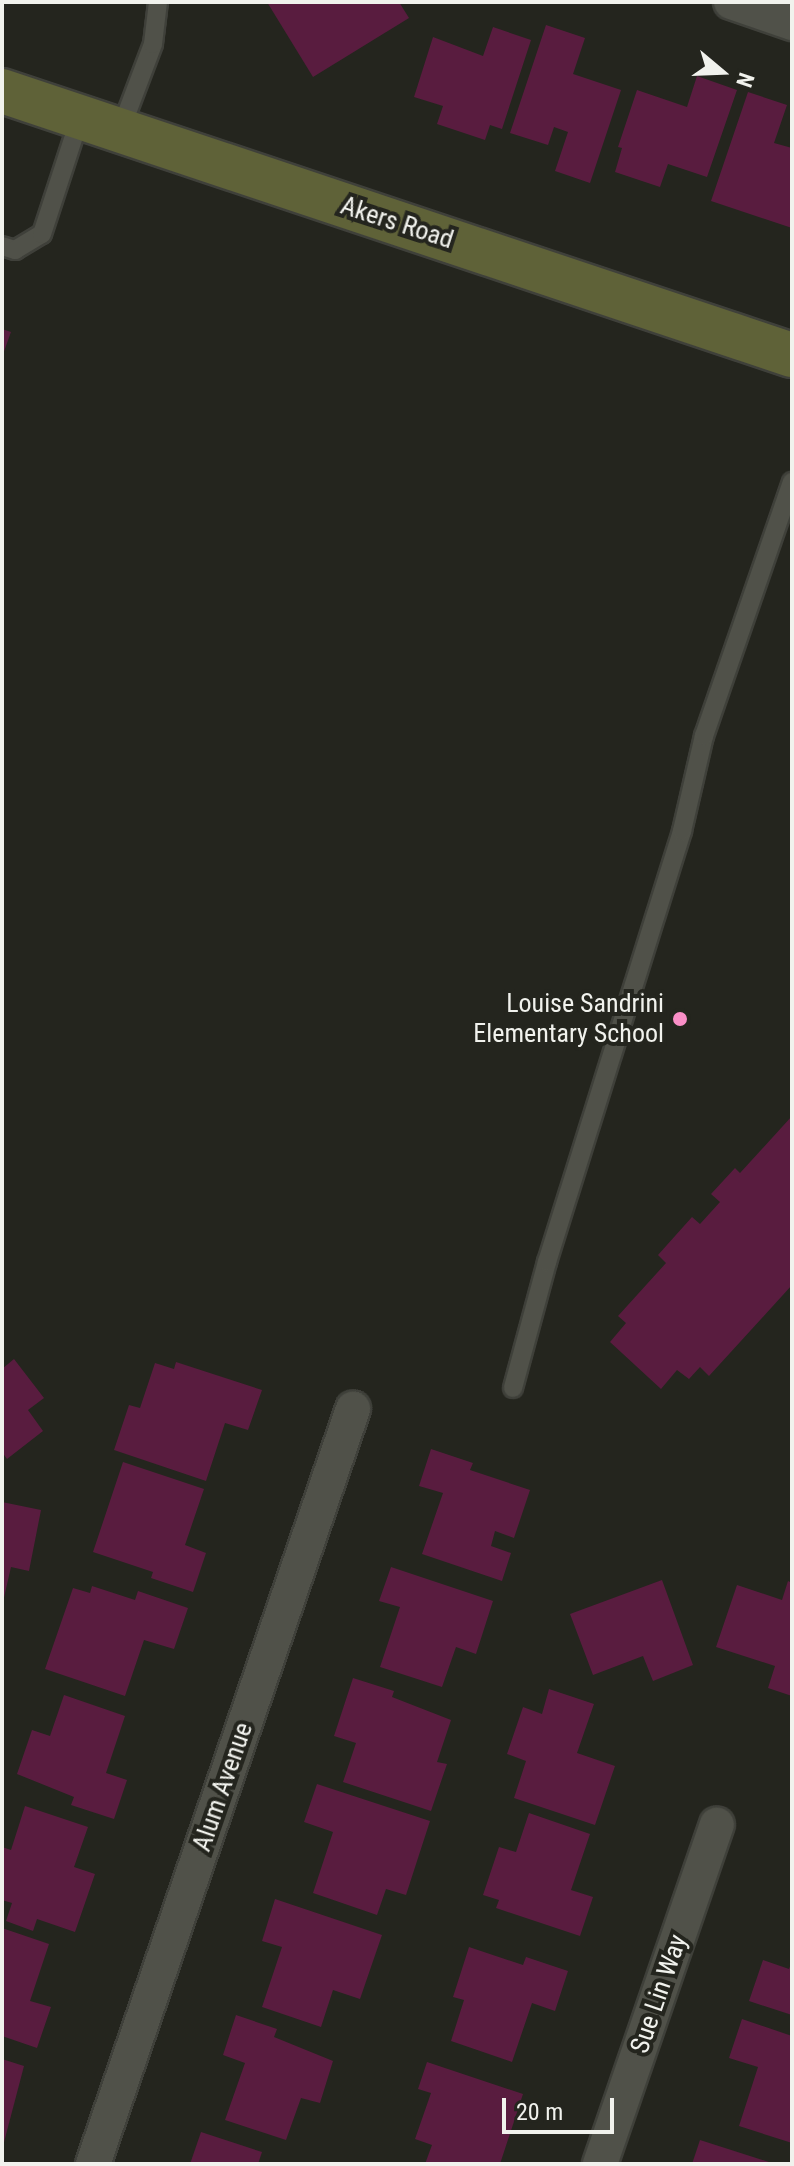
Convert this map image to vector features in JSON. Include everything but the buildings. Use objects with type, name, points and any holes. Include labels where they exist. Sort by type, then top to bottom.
[{"type":"street","points":[[731,2],[792,23]]},
{"type":"street","name":"Akers Road","points":[[2,91],[792,355]]},
{"type":"street","name":"Alum Avenue","points":[[93,2164],[353,1409]]},
{"type":"street","name":"Sue Lin Way","points":[[600,2164],[717,1825]]},
{"type":"lane","points":[[2,246],[15,250],[42,234],[100,125],[153,44],[158,2]]},
{"type":"lane","points":[[513,1388],[547,1262],[682,831],[704,736],[792,482]]},
{"type":"place","name":"Louise Sandrini Elementary School","points":[[680,1019]]}]
